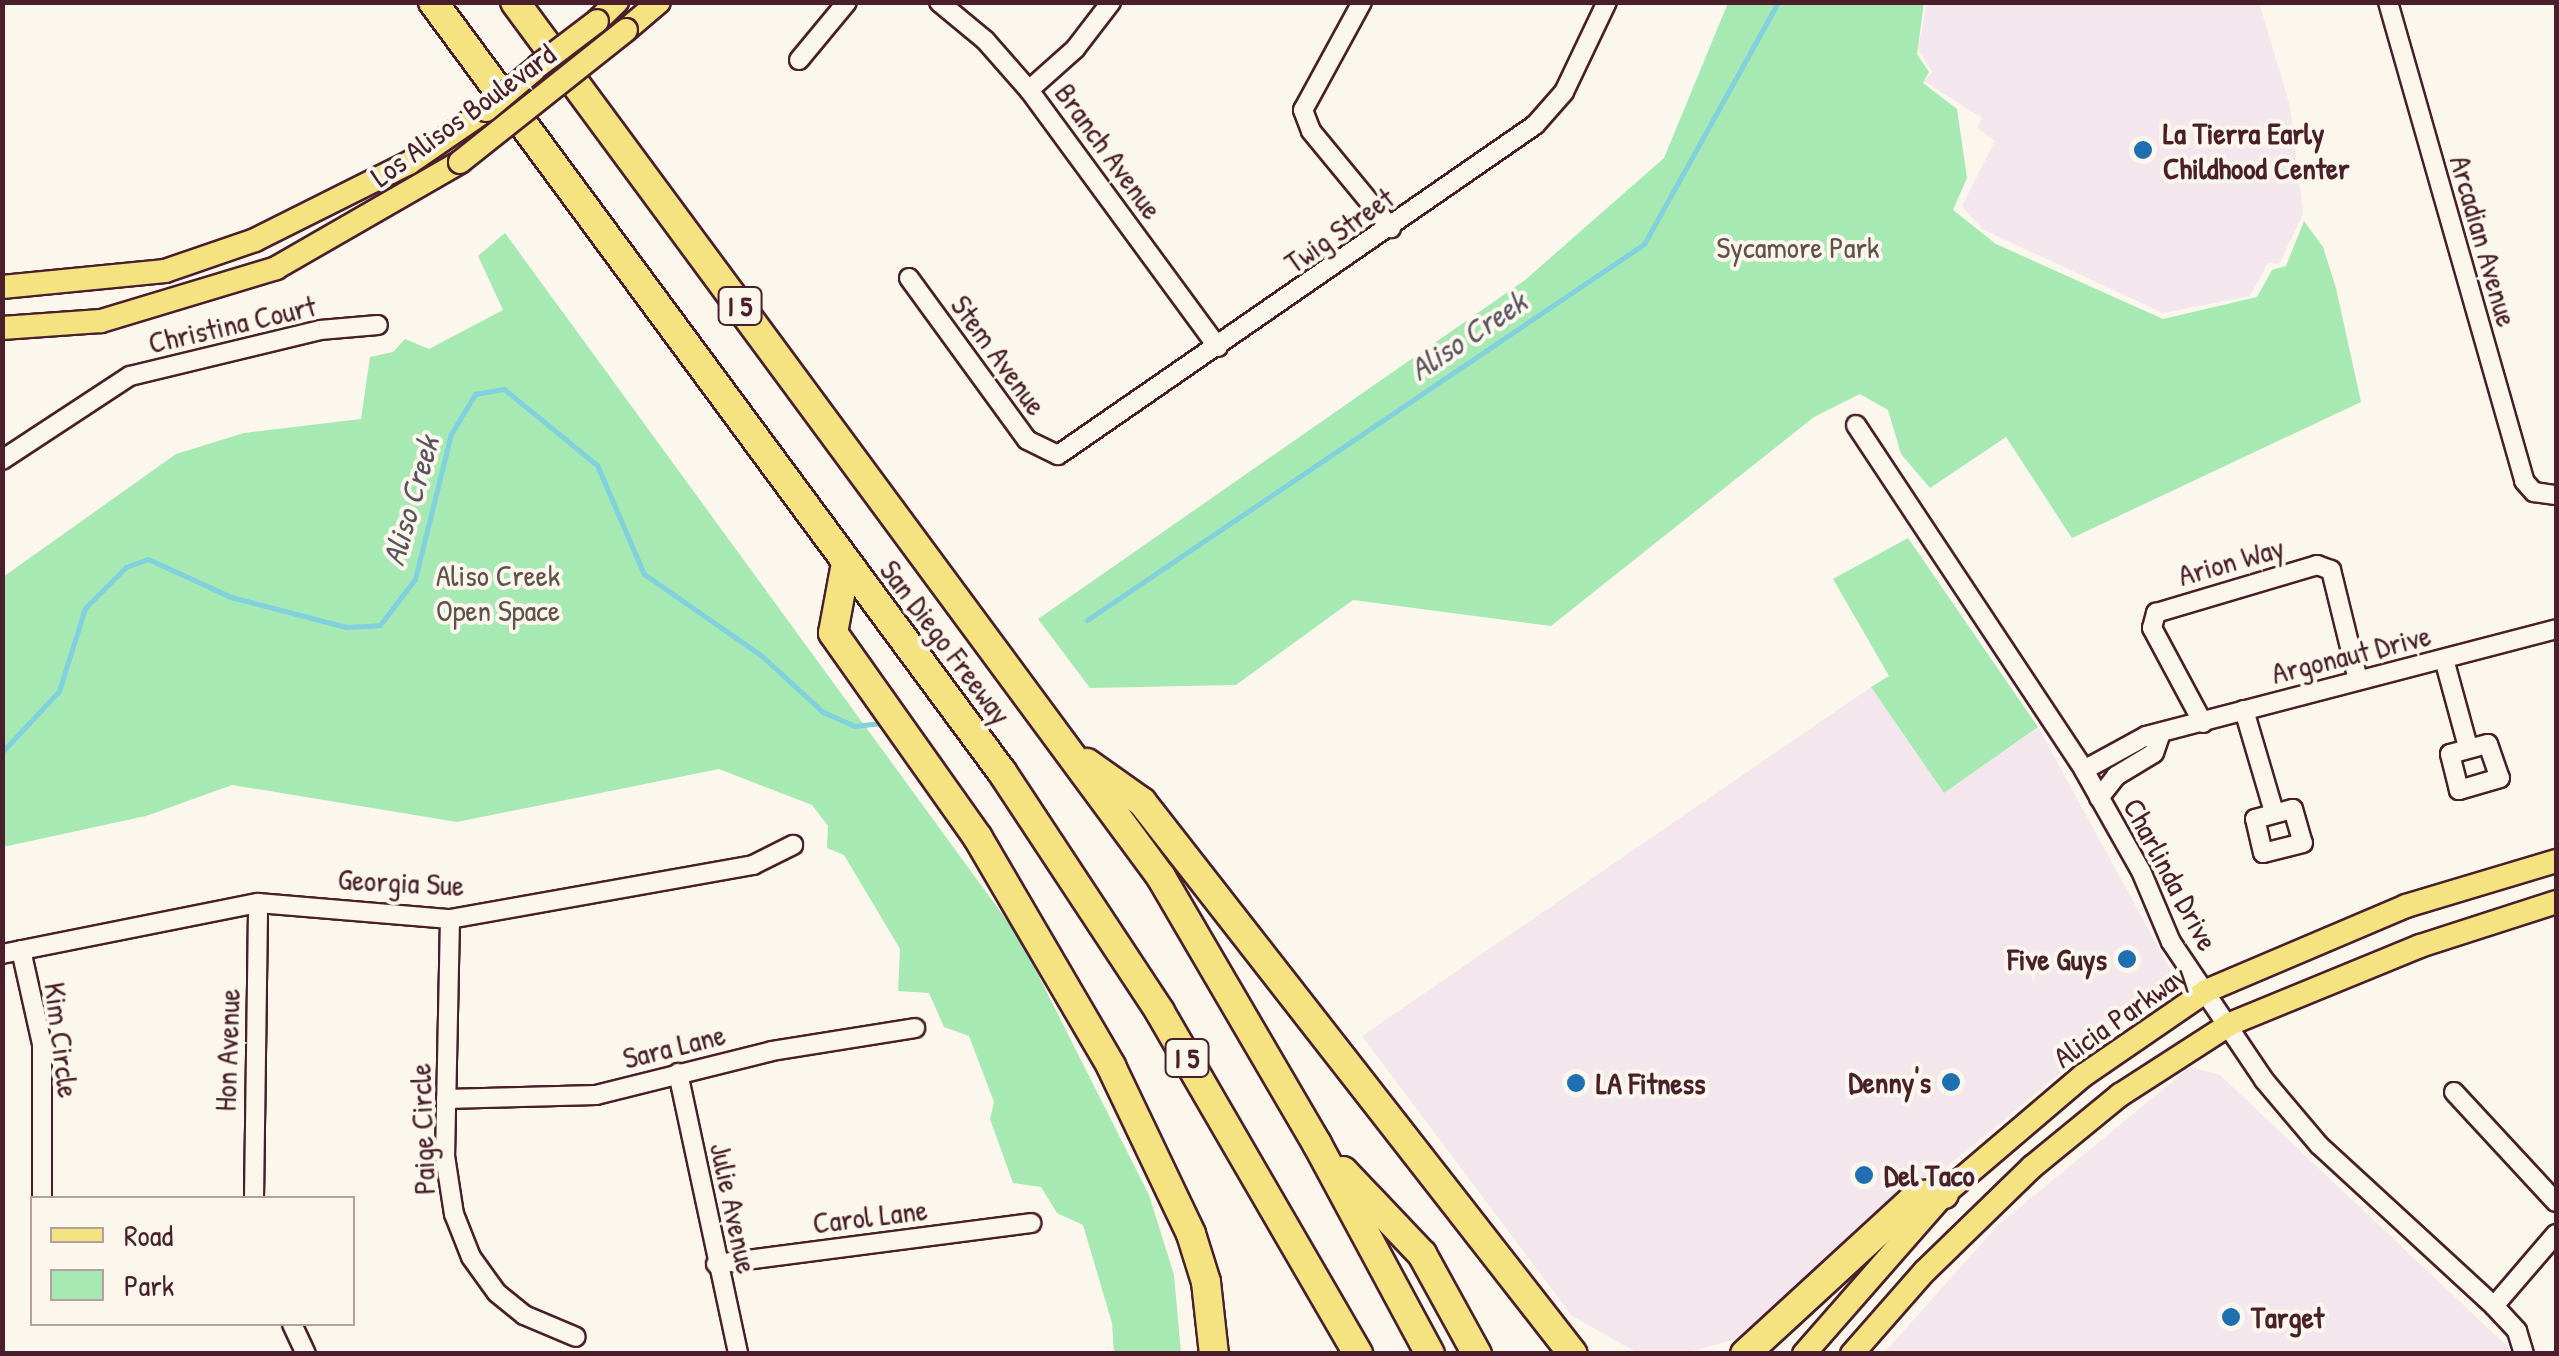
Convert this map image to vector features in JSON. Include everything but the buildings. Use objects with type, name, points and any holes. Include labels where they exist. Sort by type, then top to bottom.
[{"type":"highway","name":"San Diego Freeway","points":[[434,2],[989,754],[1160,1012],[1358,1354]]},
{"type":"highway","name":"San Diego Freeway","points":[[515,2],[1161,877],[1318,1144],[1430,1354]]},
{"type":"highway","points":[[846,563],[833,633],[978,838],[1111,1066],[1190,1234],[1206,1282],[1214,1354]]},
{"type":"highway","points":[[1069,750],[1142,802],[1573,1354]]},
{"type":"highway","points":[[1318,1144],[1422,1254],[1477,1354]]},
{"type":"highway","points":[[1744,1354],[1903,1206],[1918,1195],[1951,1189]]},
{"type":"main road","name":"Los Alisos Boulevard","points":[[2,287],[112,280],[212,256],[333,206],[448,136],[617,2]]},
{"type":"main road","name":"Los Alisos Boulevard","points":[[2,328],[101,321],[276,268],[460,162],[658,2]]},
{"type":"main road","name":"Alicia Parkway","points":[[1804,1354],[1951,1189],[2084,1075],[2206,991],[2406,906],[2556,862]]},
{"type":"main road","points":[[1852,1354],[1982,1212],[2120,1095],[2230,1024],[2420,946],[2556,902]]},
{"type":"main road","points":[[1951,1189],[1982,1212]]},
{"type":"street","points":[[799,60],[847,2]]},
{"type":"street","name":"Branch Avenue","points":[[939,2],[985,40],[1029,90],[1218,346]]},
{"type":"street","points":[[1029,90],[1075,49],[1111,2]]},
{"type":"street","points":[[1362,2],[1302,110],[1311,131],[1391,228]]},
{"type":"street","name":"Twig Street","points":[[1052,455],[1391,228],[1544,116],[1564,92],[1607,2]]},
{"type":"street","name":"Arcadian Avenue","points":[[2388,2],[2518,464],[2534,492],[2556,495]]},
{"type":"street","name":"Stem Avenue","points":[[909,278],[1026,440],[1052,455]]},
{"type":"street","name":"Christina Court","points":[[3,459],[130,376],[320,330],[378,324]]},
{"type":"street","name":"Charlinda Drive","points":[[1856,425],[2084,770],[2171,942],[2230,1024],[2264,1080],[2319,1145],[2494,1306],[2516,1331],[2524,1354]]},
{"type":"street","name":"Arion Way","points":[[2203,723],[2152,628],[2156,613],[2317,565],[2331,570],[2358,680]]},
{"type":"street","name":"Argonaut Drive","points":[[2084,770],[2146,736],[2160,736],[2244,710],[2556,629]]},
{"type":"street","points":[[2444,659],[2468,747]]},
{"type":"street","points":[[2244,710],[2274,812]]},
{"type":"street","name":"Argonaut Drive","points":[[2100,798],[2116,776],[2154,754],[2160,736]]},
{"type":"street","name":"Georgia Sue","points":[[12,952],[258,902],[450,919],[753,865],[793,845]]},
{"type":"street","name":"Hon Avenue","points":[[254,1196],[258,902]]},
{"type":"street","name":"Paige Circle","points":[[450,919],[446,1099],[450,1200],[471,1256],[514,1309],[576,1337]]},
{"type":"street","name":"Kim Circle","points":[[12,952],[42,1044],[42,1196]]},
{"type":"street","name":"Sara Lane","points":[[446,1099],[596,1095],[678,1073],[915,1028]]},
{"type":"street","name":"Julie Avenue","points":[[678,1073],[738,1354]]},
{"type":"street","points":[[2454,1092],[2556,1202]]},
{"type":"street","name":"Carol Lane","points":[[716,1264],[1030,1223]]},
{"type":"street","points":[[2494,1306],[2556,1234]]},
{"type":"street","points":[[293,1326],[306,1354]]},
{"type":"shaded area","name":"La Tierra Early Childhood Center","points":[[1927,3],[2259,3],[2290,106],[2303,214],[2279,264],[2268,263],[2250,296],[2163,313],[1982,229],[1962,206],[1995,141],[1977,128],[1982,118],[1924,81],[1932,72],[1918,48]]},
{"type":"shaded area","points":[[1871,687],[1944,793],[2038,727],[2175,978],[1740,1338],[1685,1353],[1638,1353],[1572,1316],[1362,1036]]},
{"type":"shaded area","points":[[2190,1067],[2220,1075],[2509,1348],[2507,1353],[1884,1353],[1997,1226]]},
{"type":"green space","name":"Sycamore Park","points":[[1728,3],[1924,3],[1917,54],[1929,72],[1923,83],[1957,109],[1967,178],[1953,210],[1996,244],[2163,319],[2257,297],[2272,270],[2286,266],[2304,221],[2323,247],[2336,288],[2361,402],[2072,538],[2006,437],[1930,488],[1901,454],[1888,410],[1860,394],[1814,417],[1551,626],[1353,600],[1236,685],[1090,688],[1038,619],[1525,280],[1664,158]]},
{"type":"green space","name":"Aliso Creek Open Space","points":[[505,233],[1019,937],[1149,1195],[1174,1275],[1181,1353],[1114,1353],[1112,1323],[1083,1225],[1057,1213],[1041,1187],[1013,1183],[990,1119],[994,1102],[969,1036],[944,1027],[929,993],[898,991],[900,949],[844,855],[827,848],[828,826],[812,805],[719,769],[457,822],[232,785],[146,816],[3,847],[3,577],[176,454],[244,433],[361,419],[370,357],[393,352],[405,339],[429,349],[503,310],[478,256]]},
{"type":"green space","points":[[1908,538],[2038,727],[1944,793],[1871,687],[1889,676],[1833,579]]},
{"type":"waterway","name":"Aliso Creek","points":[[1087,620],[1644,244],[1778,2]]},
{"type":"waterway","name":"Aliso Creek","points":[[2,752],[59,691],[85,608],[126,567],[148,559],[231,597],[346,627],[380,625],[415,579],[451,434],[475,394],[504,389],[597,465],[644,574],[762,656],[823,712],[854,726],[882,723]]},
{"type":"place","name":"La Tierra Early Childhood Center","points":[[2143,150]]},
{"type":"place","name":"Five Guys","points":[[2127,959]]},
{"type":"place","name":"Denny's","points":[[1951,1082]]},
{"type":"place","name":"LA Fitness","points":[[1576,1083]]},
{"type":"place","name":"Del Taco","points":[[1864,1175]]},
{"type":"place","name":"Target","points":[[2231,1317]]}]
